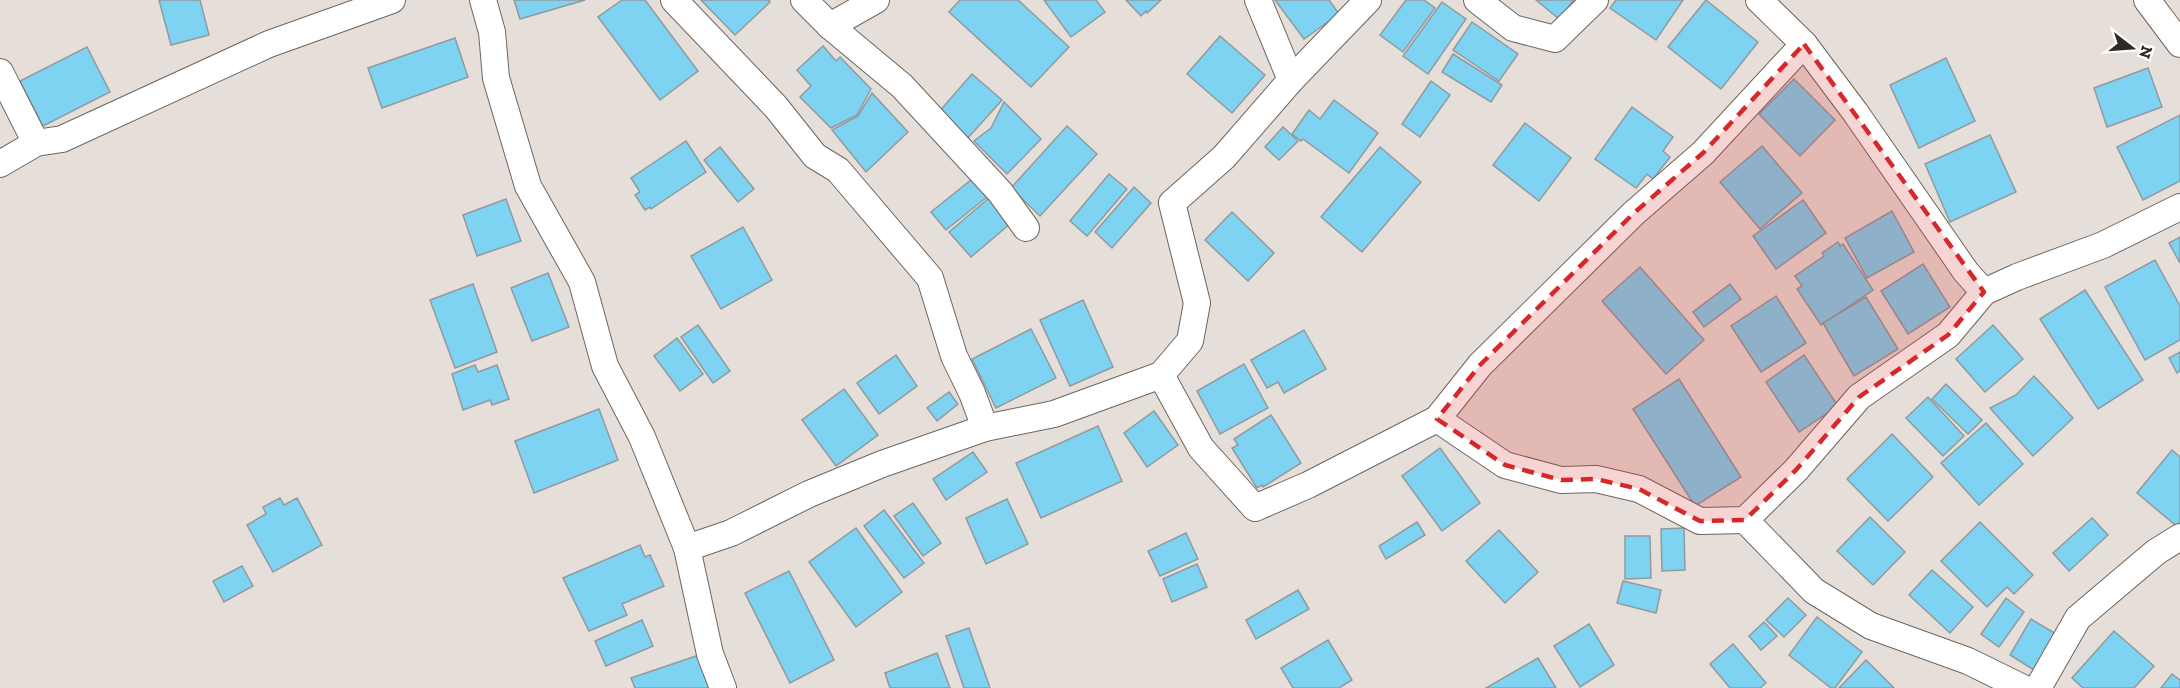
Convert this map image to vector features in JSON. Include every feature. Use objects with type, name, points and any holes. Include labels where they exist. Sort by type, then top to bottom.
[{"type":"street","points":[[0,164],[36,143],[62,139],[347,7],[392,0]]},
{"type":"street","points":[[483,0],[492,32],[496,78],[528,186],[582,282],[605,366],[642,437],[687,548],[710,654],[723,688]]},
{"type":"street","points":[[674,0],[776,107],[815,156],[838,170],[930,278],[954,356],[972,393],[985,428]]},
{"type":"street","points":[[804,0],[830,26],[902,86],[1000,192],[1026,228]]},
{"type":"street","points":[[830,26],[876,0]]},
{"type":"street","points":[[1258,0],[1291,81]]},
{"type":"street","points":[[687,548],[731,533],[809,494],[882,464],[985,428],[1054,414],[1161,375],[1190,341],[1197,303],[1172,202],[1224,157],[1291,81],[1368,0]]},
{"type":"street","points":[[1477,0],[1513,28],[1555,39],[1595,0]]},
{"type":"street","points":[[1759,0],[1804,44],[1855,112],[1966,273],[1984,292]]},
{"type":"street","points":[[2147,0],[2180,44]]},
{"type":"street","points":[[1161,375],[1201,448],[1255,508],[1308,485],[1437,419],[1480,365],[1634,213],[1703,153],[1804,44]]},
{"type":"street","points":[[0,72],[36,143]]},
{"type":"street","points":[[1437,419],[1505,465],[1562,480],[1596,479],[1639,489],[1700,521],[1745,520],[1796,470],[1859,397],[1948,335],[1984,292],[2017,277],[2103,245],[2180,207]]},
{"type":"street","points":[[1745,520],[1814,591],[1871,626],[1968,662],[2023,688]]},
{"type":"street","points":[[2038,688],[2078,618],[2156,552],[2180,537]]},
{"type":"highlighted area","points":[[1804,44],[1984,292],[1948,335],[1859,397],[1796,470],[1745,520],[1700,521],[1639,489],[1596,479],[1561,480],[1505,465],[1437,419],[1480,365],[1634,213],[1703,153]]},
{"type":"building","points":[[159,0],[200,0],[209,35],[171,45]]},
{"type":"building","points":[[514,0],[585,0],[520,19]]},
{"type":"building","points":[[622,0],[645,0],[698,71],[660,100],[598,17]]},
{"type":"building","points":[[701,0],[769,0],[770,2],[735,35]]},
{"type":"building","points":[[960,0],[1018,0],[1069,47],[1031,87],[949,12]]},
{"type":"building","points":[[1044,0],[1096,0],[1105,12],[1071,37]]},
{"type":"building","points":[[1126,0],[1161,0],[1141,16]]},
{"type":"building","points":[[1275,0],[1329,0],[1339,14],[1304,39]]},
{"type":"building","points":[[1406,0],[1424,0],[1435,8],[1403,52],[1380,35]]},
{"type":"building","points":[[1536,0],[1574,0],[1559,19]]},
{"type":"building","points":[[1616,0],[1683,0],[1656,40],[1610,8]]},
{"type":"building","points":[[1706,0],[1758,42],[1721,89],[1668,47]]},
{"type":"building","points":[[1442,2],[1466,19],[1428,74],[1403,56]]},
{"type":"building","points":[[1472,22],[1518,54],[1499,81],[1453,50]]},
{"type":"building","points":[[1220,36],[1265,75],[1232,113],[1187,74]]},
{"type":"building","points":[[455,38],[468,77],[382,108],[368,68]]},
{"type":"building","points":[[823,46],[836,61],[840,57],[871,89],[857,115],[831,128],[800,97],[811,86],[797,70]]},
{"type":"building","points":[[87,47],[110,92],[43,126],[20,81]]},
{"type":"building","points":[[1453,54],[1502,85],[1491,102],[1442,72]]},
{"type":"building","points":[[1946,58],[1975,121],[1919,148],[1890,85]]},
{"type":"building","points":[[2148,68],[2162,107],[2107,127],[2094,88]]},
{"type":"building","points":[[972,74],[1002,100],[967,139],[938,113]]},
{"type":"building","points":[[1794,79],[1835,120],[1800,156],[1759,114]]},
{"type":"building","points":[[1431,81],[1450,95],[1420,137],[1402,124]]},
{"type":"building","points":[[872,93],[908,132],[866,172],[832,130],[858,116]]},
{"type":"building","points":[[1334,100],[1378,133],[1349,173],[1303,139],[1301,141],[1292,134],[1309,110],[1320,119]]},
{"type":"building","points":[[1004,102],[1041,139],[1007,174],[974,141],[991,128]]},
{"type":"building","points":[[1632,107],[1673,137],[1663,151],[1670,157],[1653,179],[1647,174],[1636,188],[1595,159]]},
{"type":"building","points":[[2180,115],[2180,181],[2143,200],[2117,147]]},
{"type":"building","points":[[1525,123],[1571,158],[1539,201],[1493,165]]},
{"type":"building","points":[[1067,126],[1097,154],[1040,216],[1011,188]]},
{"type":"building","points":[[1283,127],[1298,141],[1279,160],[1265,147]]},
{"type":"building","points":[[1990,135],[2016,192],[1950,222],[1925,164]]},
{"type":"building","points":[[686,141],[706,172],[651,209],[650,207],[645,210],[635,195],[640,192],[631,178]]},
{"type":"building","points":[[1762,146],[1802,193],[1760,229],[1720,182]]},
{"type":"building","points":[[720,147],[754,189],[738,202],[704,160]]},
{"type":"building","points":[[1380,147],[1421,182],[1362,252],[1321,217]]},
{"type":"building","points":[[1109,174],[1127,189],[1087,236],[1070,221]]},
{"type":"building","points":[[972,179],[987,197],[946,230],[931,212]]},
{"type":"building","points":[[1134,187],[1151,203],[1112,248],[1095,232]]},
{"type":"building","points":[[989,198],[1011,223],[971,257],[949,232]]},
{"type":"building","points":[[506,199],[521,241],[477,256],[463,215]]},
{"type":"building","points":[[1803,200],[1826,233],[1776,269],[1753,236]]},
{"type":"building","points":[[1892,211],[1914,252],[1867,278],[1845,238]]},
{"type":"building","points":[[1232,212],[1274,253],[1248,281],[1205,240]]},
{"type":"building","points":[[743,227],[772,280],[721,309],[691,256]]},
{"type":"building","points":[[2180,237],[2180,263],[2169,243]]},
{"type":"building","points":[[1838,242],[1840,246],[1843,244],[1873,290],[1821,325],[1797,289],[1802,286],[1795,276],[1824,256],[1822,253]]},
{"type":"building","points":[[2155,260],[2180,306],[2180,340],[2145,360],[2105,287]]},
{"type":"building","points":[[1923,264],[1950,307],[1908,334],[1881,291]]},
{"type":"building","points":[[1640,267],[1704,340],[1666,374],[1602,301]]},
{"type":"building","points":[[548,273],[569,327],[532,341],[511,288]]},
{"type":"building","points":[[473,284],[497,352],[455,368],[430,300]]},
{"type":"building","points":[[1730,284],[1741,299],[1704,327],[1693,312]]},
{"type":"building","points":[[2085,290],[2143,380],[2098,409],[2040,319]]},
{"type":"building","points":[[1776,296],[1806,343],[1761,372],[1731,326]]},
{"type":"building","points":[[1866,297],[1898,349],[1854,376],[1823,323]]},
{"type":"building","points":[[1083,300],[1113,367],[1070,386],[1040,320]]},
{"type":"building","points":[[698,325],[730,371],[713,383],[681,337]]},
{"type":"building","points":[[1993,325],[2023,359],[1985,392],[1956,359]]},
{"type":"building","points":[[1031,329],[1056,378],[996,408],[972,359]]},
{"type":"building","points":[[1304,330],[1326,369],[1284,393],[1278,382],[1267,388],[1251,360]]},
{"type":"building","points":[[677,338],[703,374],[680,391],[654,356]]},
{"type":"building","points":[[2180,352],[2180,371],[2177,373],[2169,358]]},
{"type":"building","points":[[896,355],[917,386],[879,414],[857,383]]},
{"type":"building","points":[[1804,355],[1838,406],[1799,432],[1766,382]]},
{"type":"building","points":[[1244,364],[1268,408],[1220,434],[1197,391]]},
{"type":"building","points":[[475,365],[478,372],[497,365],[509,399],[492,405],[490,400],[463,410],[452,374]]},
{"type":"building","points":[[2034,376],[2073,418],[2033,456],[1990,408],[2016,395]]},
{"type":"building","points":[[1679,379],[1741,477],[1695,506],[1633,409]]},
{"type":"building","points":[[1946,384],[1982,420],[1968,434],[1932,399]]},
{"type":"building","points":[[844,389],[878,435],[836,466],[802,420]]},
{"type":"building","points":[[949,392],[958,404],[937,421],[927,408]]},
{"type":"building","points":[[1928,397],[1964,436],[1943,456],[1906,418]]},
{"type":"building","points":[[599,409],[618,460],[534,493],[515,441]]},
{"type":"building","points":[[1154,411],[1178,445],[1147,467],[1124,433]]},
{"type":"building","points":[[1271,415],[1301,463],[1263,487],[1262,485],[1257,488],[1232,448],[1238,445],[1234,439]]},
{"type":"building","points":[[1986,423],[2023,464],[1979,505],[1941,463]]},
{"type":"building","points":[[1098,426],[1122,481],[1041,518],[1016,463]]},
{"type":"building","points":[[1892,434],[1933,477],[1888,521],[1847,479]]},
{"type":"building","points":[[1440,448],[1480,503],[1442,531],[1402,476]]},
{"type":"building","points":[[2172,450],[2180,457],[2180,529],[2137,493]]},
{"type":"building","points":[[973,452],[987,472],[946,500],[933,479]]},
{"type":"building","points":[[280,498],[284,505],[297,498],[322,545],[273,572],[247,525],[266,514],[263,507]]},
{"type":"building","points":[[1007,499],[1028,544],[986,564],[966,518]]},
{"type":"building","points":[[913,503],[941,543],[923,556],[894,516]]},
{"type":"building","points":[[884,510],[924,563],[904,578],[864,526]]},
{"type":"building","points":[[1870,517],[1905,552],[1873,585],[1837,551]]},
{"type":"building","points":[[2092,518],[2108,535],[2069,571],[2053,553]]},
{"type":"building","points":[[1417,522],[1425,535],[1386,559],[1379,546]]},
{"type":"building","points":[[1980,522],[2033,575],[2014,594],[2007,587],[1987,607],[1941,561]]},
{"type":"building","points":[[856,528],[902,592],[856,627],[809,562]]},
{"type":"building","points":[[1684,528],[1685,570],[1662,571],[1661,529]]},
{"type":"building","points":[[1499,530],[1538,572],[1505,603],[1466,561]]},
{"type":"building","points":[[1186,533],[1198,559],[1160,576],[1148,551]]},
{"type":"building","points":[[1625,536],[1650,536],[1651,578],[1625,579]]},
{"type":"building","points":[[640,545],[645,557],[650,555],[664,586],[622,604],[627,615],[589,631],[563,578]]},
{"type":"building","points":[[1197,564],[1207,587],[1172,602],[1163,579]]},
{"type":"building","points":[[242,566],[253,586],[224,602],[213,581]]},
{"type":"building","points":[[1932,570],[1973,607],[1950,633],[1909,595]]},
{"type":"building","points":[[789,571],[834,660],[790,683],[745,593]]},
{"type":"building","points":[[1623,581],[1661,590],[1656,613],[1617,603]]},
{"type":"building","points":[[1298,590],[1309,609],[1256,639],[1246,620]]},
{"type":"building","points":[[1788,598],[1806,615],[1784,637],[1766,620]]},
{"type":"building","points":[[2006,598],[2024,612],[1999,647],[1981,634]]},
{"type":"building","points":[[1817,617],[1862,652],[1835,688],[1831,688],[1789,655]]},
{"type":"building","points":[[2031,619],[2056,634],[2034,670],[2010,655]]},
{"type":"building","points":[[642,620],[653,646],[606,666],[595,641]]},
{"type":"building","points":[[1764,622],[1777,636],[1761,650],[1749,636]]},
{"type":"building","points":[[1589,624],[1614,665],[1580,687],[1554,646]]},
{"type":"building","points":[[969,628],[990,688],[964,688],[946,636]]},
{"type":"building","points":[[2114,631],[2154,666],[2134,688],[2083,688],[2072,678]]},
{"type":"building","points":[[1328,640],[1352,680],[1339,688],[1293,688],[1281,668]]},
{"type":"building","points":[[1733,644],[1766,683],[1760,688],[1730,688],[1710,664]]},
{"type":"building","points":[[937,653],[950,688],[890,688],[885,673]]},
{"type":"building","points":[[699,655],[710,688],[635,688],[631,678]]},
{"type":"building","points":[[1538,658],[1556,688],[1486,688]]},
{"type":"building","points":[[1866,660],[1894,688],[1839,688]]},
{"type":"building","points":[[2172,674],[2180,680],[2180,688],[2161,688]]}]
